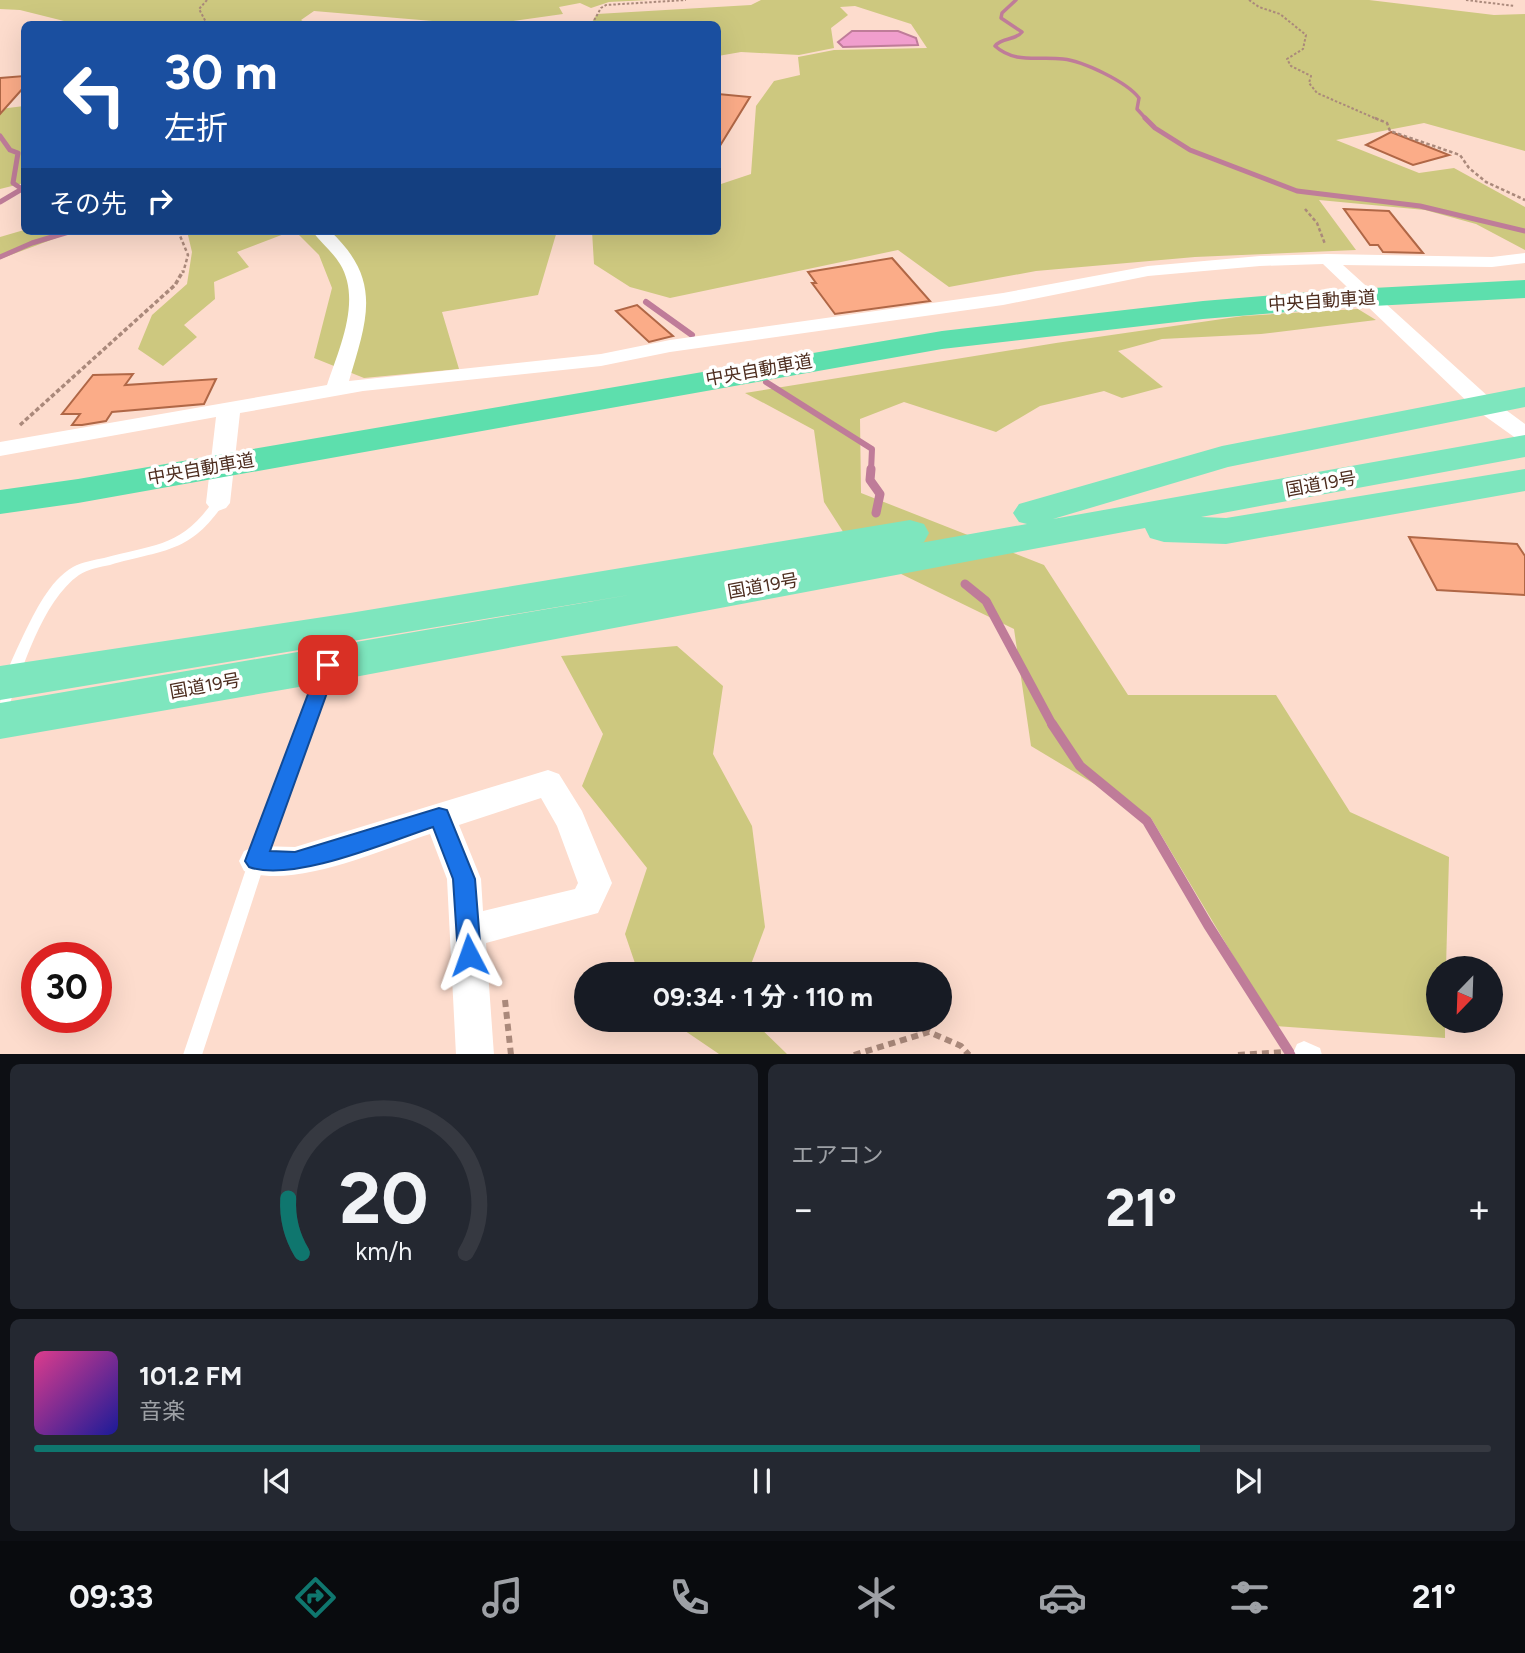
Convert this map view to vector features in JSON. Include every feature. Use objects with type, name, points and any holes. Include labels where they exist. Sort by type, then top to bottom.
[{"type":"highway","name":"中央自動車道","points":[[0,483],[126,465],[930,324],[1189,295],[1525,275]]},
{"type":"highway","name":"中央自動車道","points":[[0,502],[78,491],[942,340],[1203,310],[1349,298],[1525,289]]},
{"type":"highway","name":"国道19号","points":[[4,692],[337,630],[1032,513],[1234,474],[1507,410]]},
{"type":"highway","name":"国道19号","points":[[0,722],[328,665],[1525,446]]},
{"type":"highway","points":[[1095,526],[1226,531],[1525,480]]},
{"type":"street","points":[[325,235],[337,244],[356,275],[357,320],[336,390]]},
{"type":"street","points":[[1,449],[229,413],[336,390],[601,360],[670,346],[1003,299],[1148,271],[1260,261],[1492,262],[1525,258]]},
{"type":"street","points":[[1330,262],[1402,331],[1507,410],[1525,434]]},
{"type":"street","points":[[218,503],[229,413]]},
{"type":"street","points":[[256,861],[295,862],[548,783],[571,821],[595,883],[586,902],[468,931]]},
{"type":"street","points":[[439,817],[464,879],[475,1054]]},
{"type":"lane","points":[[4,692],[43,608],[74,572],[118,558],[175,546],[208,523],[218,503]]},
{"type":"lane","points":[[192,1054],[256,861],[328,665]]},
{"type":"path","points":[[205,21],[199,9],[207,0]]},
{"type":"path","points":[[594,21],[601,8],[606,5],[686,0]]},
{"type":"path","points":[[1249,0],[1257,8],[1283,15],[1306,35],[1303,48],[1287,59],[1291,66],[1311,76],[1309,83],[1317,93],[1387,123],[1390,131],[1460,155],[1469,168],[1486,182],[1525,200]]},
{"type":"path","points":[[1466,0],[1515,6]]},
{"type":"path","points":[[1305,209],[1317,223],[1330,262]]},
{"type":"path","points":[[1,449],[8,436],[175,285],[182,275],[188,255],[180,235]]},
{"type":"path","points":[[857,1054],[929,1032],[961,1046],[968,1054]]},
{"type":"path","points":[[1249,1054],[1272,1052]]},
{"type":"shaded area","points":[[0,0],[648,0],[609,2],[591,8],[580,3],[559,7],[563,14],[513,21],[432,21],[314,11],[302,21],[64,21],[20,10],[0,9]]},
{"type":"shaded area","points":[[761,0],[1369,0],[1494,15],[1525,14],[1525,151],[1424,123],[1336,140],[1419,173],[1454,168],[1525,207],[1525,250],[1476,224],[1425,210],[1319,200],[1356,250],[1195,257],[1036,271],[949,287],[898,250],[670,298],[630,287],[594,264],[592,235],[721,235],[721,184],[751,174],[756,106],[774,81],[800,75],[798,57],[834,50],[927,48],[911,24],[855,6],[840,7],[848,15],[831,28],[834,48],[799,55],[741,52],[721,55],[721,21],[593,21],[597,14],[751,5]]},
{"type":"shaded area","points":[[852,31],[898,31],[916,38],[918,45],[843,47],[838,42]]},
{"type":"shaded area","points":[[21,106],[21,184],[0,189],[0,109]]},
{"type":"shaded area","points":[[21,231],[21,235],[64,235],[0,259],[0,237]]},
{"type":"shaded area","points":[[188,235],[282,235],[237,252],[249,267],[214,282],[215,299],[184,325],[197,337],[163,366],[138,349],[152,315],[187,284],[192,252]]},
{"type":"shaded area","points":[[299,235],[556,235],[538,295],[442,312],[459,369],[364,378],[314,358],[332,288],[319,255]]},
{"type":"shaded area","points":[[1358,309],[1376,320],[1261,334],[1162,339],[1118,351],[1163,387],[1122,398],[1104,391],[1040,406],[996,432],[904,402],[860,419],[861,493],[1044,565],[1128,695],[1276,695],[1350,812],[1449,857],[1446,956],[1426,956],[1426,1033],[1445,1033],[1445,1038],[1275,1026],[1151,818],[1031,746],[1014,629],[856,552],[824,502],[814,430],[745,393],[1243,316]]},
{"type":"shaded area","points":[[677,646],[723,686],[713,754],[752,826],[765,927],[752,962],[635,962],[625,934],[647,868],[582,786],[603,734],[561,656]]},
{"type":"shaded area","points":[[687,1032],[764,1032],[787,1054],[719,1054]]},
{"type":"building","points":[[21,76],[21,90],[0,114],[0,78]]},
{"type":"building","points":[[721,94],[750,97],[721,144]]},
{"type":"building","points":[[1391,132],[1449,155],[1413,165],[1366,145]]},
{"type":"building","points":[[1344,209],[1389,211],[1423,253],[1383,252],[1378,245],[1370,245]]},
{"type":"building","points":[[892,258],[930,301],[835,314],[812,283],[816,283],[808,272]]},
{"type":"building","points":[[637,305],[673,336],[649,342],[616,311]]},
{"type":"building","points":[[133,374],[125,385],[216,379],[204,404],[112,412],[106,421],[82,425],[72,425],[80,414],[62,414],[93,375]]},
{"type":"building","points":[[1409,537],[1517,544],[1525,556],[1525,595],[1437,590]]},
{"type":"waterway","points":[[1016,0],[1002,13],[1001,18],[1022,32],[995,46],[1003,52],[1019,57],[1072,61],[1104,73],[1125,85],[1139,98],[1137,109],[1147,120]]},
{"type":"waterway","points":[[1147,120],[1190,150],[1297,191],[1420,206],[1525,231]]},
{"type":"waterway","points":[[0,136],[10,150],[18,153],[13,183],[21,188]]},
{"type":"waterway","points":[[0,202],[21,190]]},
{"type":"waterway","points":[[0,257],[59,235]]},
{"type":"waterway","points":[[646,302],[692,335]]},
{"type":"waterway","points":[[766,382],[872,449],[871,471]]},
{"type":"waterway","points":[[871,469],[870,480],[880,494],[876,513]]},
{"type":"waterway","points":[[965,584],[986,601],[1053,726]]},
{"type":"waterway","points":[[1052,724],[1080,766],[1147,821],[1208,925],[1290,1054]]},
{"type":"route","points":[[328,665],[256,861],[295,862],[439,817],[464,879],[469,955]]}]
